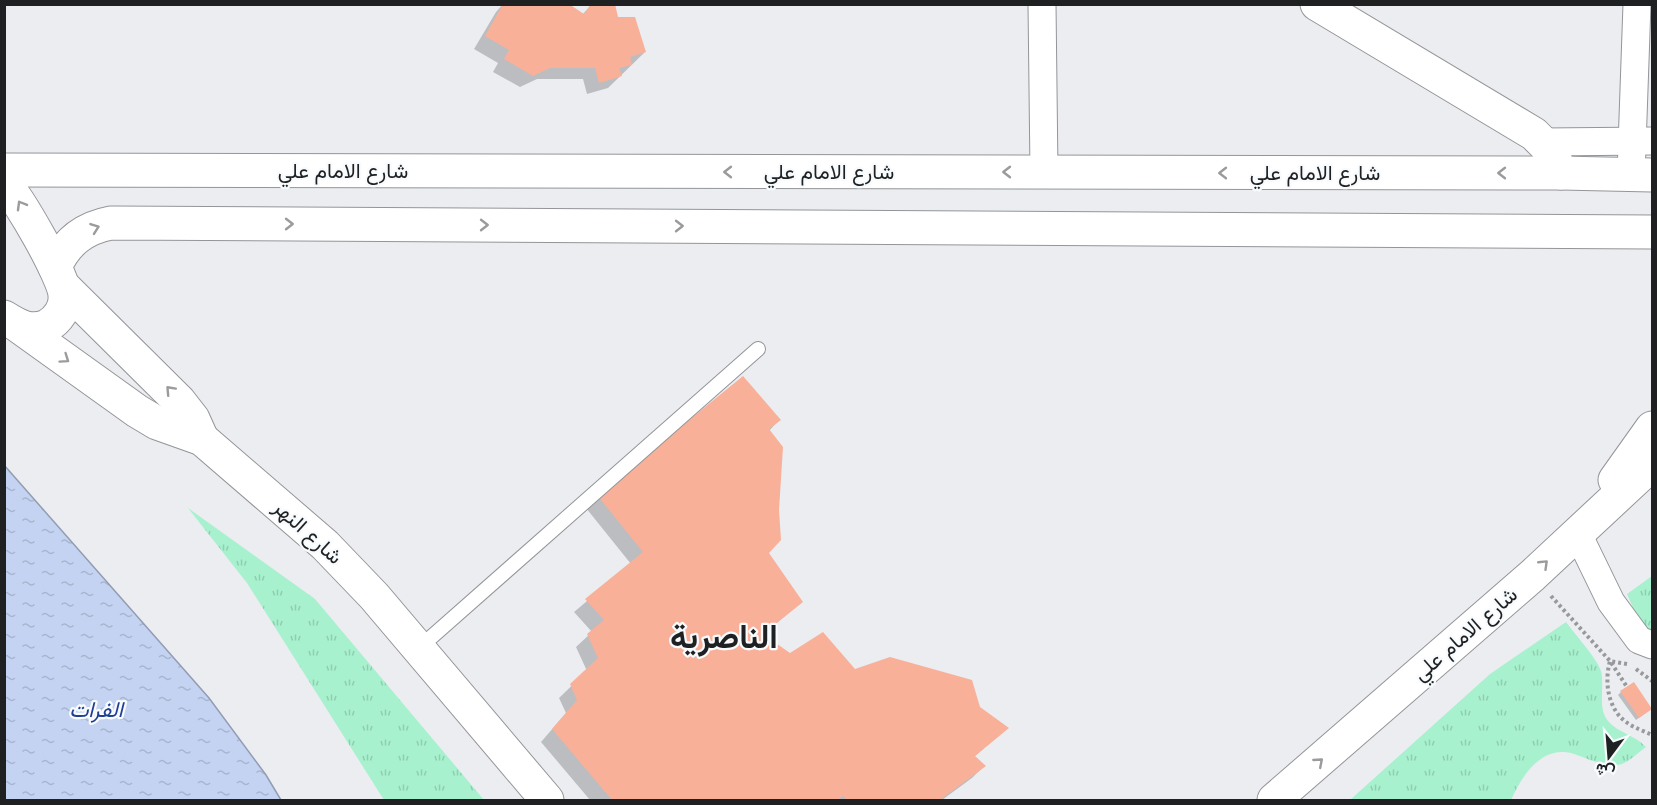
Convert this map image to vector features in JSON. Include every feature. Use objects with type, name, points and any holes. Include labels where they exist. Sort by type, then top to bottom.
[{"type":"main road","points":[[1317,4],[1534,134],[1544,142],[1554,156],[1561,173]]},
{"type":"main road","name":"شارع الامام علي","points":[[4,170],[1642,175]]},
{"type":"main road","points":[[4,183],[18,200],[59,277],[66,297],[64,307],[53,322],[36,329],[11,321]]},
{"type":"main road","points":[[59,277],[67,246],[86,230],[111,223],[1653,232]]},
{"type":"main road","points":[[59,277],[180,400],[193,418],[202,439]]},
{"type":"main road","name":"شارع النهر","points":[[11,321],[137,411],[157,423],[202,439],[326,545],[419,648],[547,801]]},
{"type":"main road","points":[[1576,532],[1653,428]]},
{"type":"main road","name":"شارع الامام علي","points":[[1275,801],[1533,575],[1576,532],[1653,464]]},
{"type":"street","points":[[1042,4],[1044,172]]},
{"type":"street","points":[[1637,4],[1642,175]]},
{"type":"street","points":[[1544,142],[1642,141]]},
{"type":"street","points":[[1576,532],[1611,602],[1640,640],[1653,645]]},
{"type":"lane","points":[[419,648],[758,349]]},
{"type":"path","points":[[1533,575],[1610,661],[1627,687]]},
{"type":"path","points":[[1610,661],[1628,664],[1653,681]]},
{"type":"path","points":[[1610,661],[1606,674],[1611,704],[1625,722],[1653,735]]},
{"type":"green space","points":[[188,508],[315,599],[484,800],[384,800],[247,583]]},
{"type":"green space","points":[[1652,576],[1652,632],[1640,620],[1627,594]]},
{"type":"green space","points":[[1566,622],[1599,666],[1602,677],[1603,710],[1608,721],[1646,747],[1628,761],[1618,765],[1590,760],[1566,752],[1545,756],[1531,768],[1511,800],[1350,800],[1490,674]]},
{"type":"water","name":"الفرات","points":[[4,465],[209,698],[266,775],[281,800],[5,800]]},
{"type":"building","points":[[503,4],[569,4],[584,14],[591,4],[615,4],[618,17],[635,17],[646,52],[630,57],[632,65],[619,68],[622,76],[599,83],[595,68],[550,68],[533,76],[504,59],[509,50],[485,36]]},
{"type":"building","points":[[743,376],[781,420],[769,429],[783,447],[779,510],[781,540],[769,553],[803,602],[763,634],[790,653],[823,632],[855,669],[890,657],[972,680],[980,707],[1009,728],[975,756],[986,766],[940,800],[847,800],[843,796],[837,800],[612,800],[552,729],[577,700],[570,684],[598,658],[587,634],[604,620],[585,599],[643,552],[597,495]]},
{"type":"building","points":[[1634,682],[1652,709],[1639,718],[1620,691]]},
{"type":"district","name":"الناصرية","points":[[724,636]]}]
